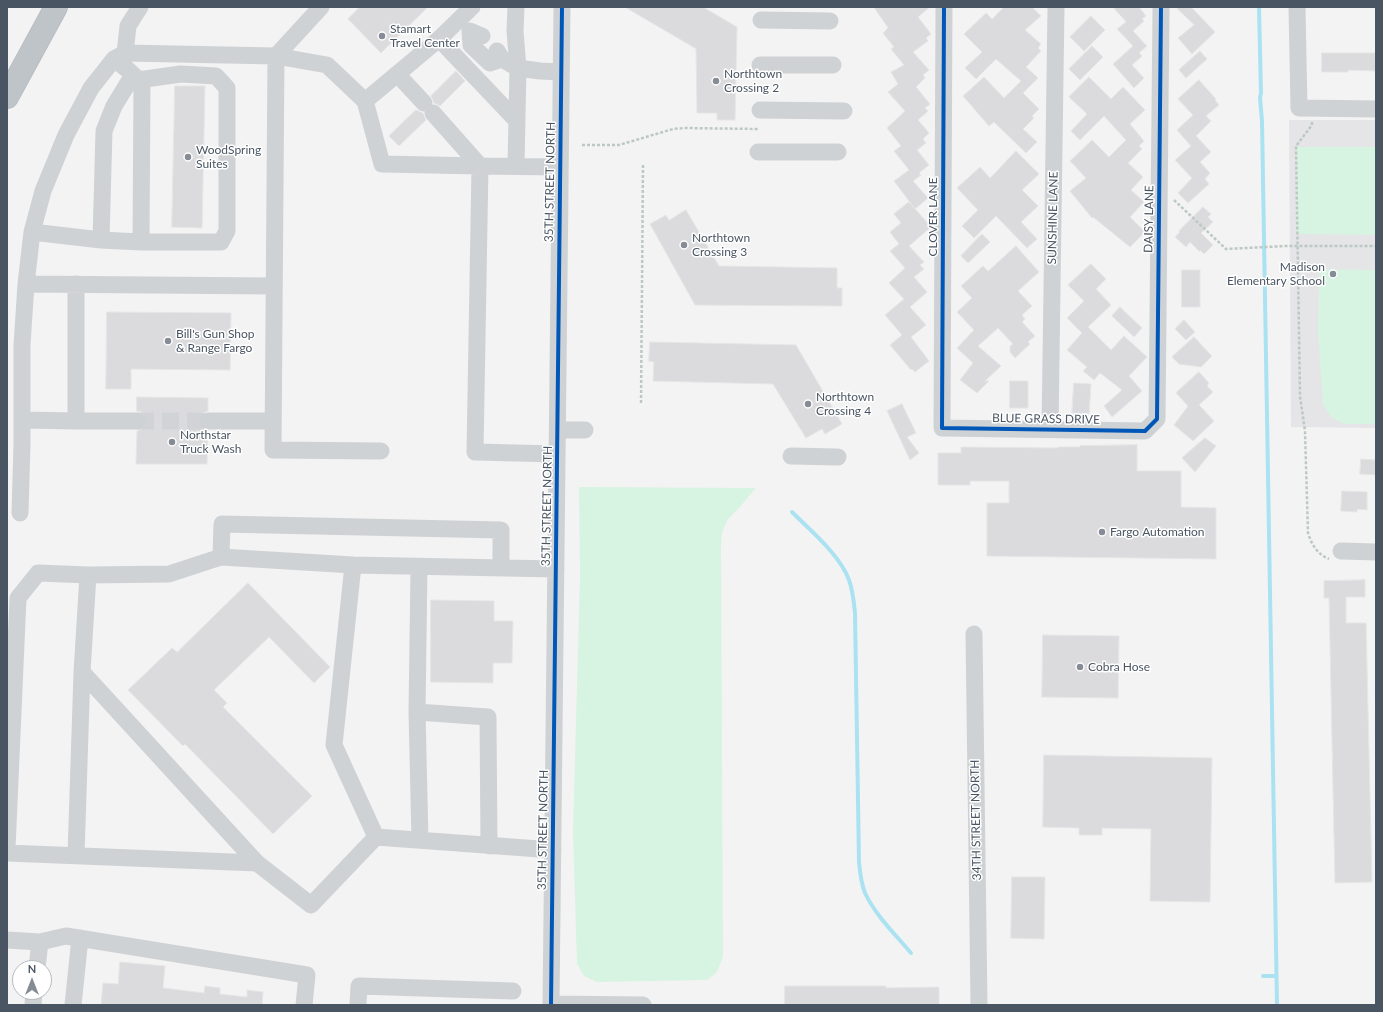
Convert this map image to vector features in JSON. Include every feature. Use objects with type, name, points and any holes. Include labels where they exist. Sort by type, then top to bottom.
[{"type":"highway","points":[[7,97],[56,7]]},
{"type":"street","points":[[20,513],[22,345],[26,284],[32,232],[43,191],[66,135],[91,88],[120,56],[128,26],[140,7]]},
{"type":"street","points":[[320,7],[276,56],[273,450],[381,451]]},
{"type":"street","points":[[472,7],[470,29],[471,45],[490,63],[499,56],[518,68],[540,72],[561,72]]},
{"type":"street","points":[[516,7],[515,31],[518,68],[516,166]]},
{"type":"street","name":"35TH STREET NORTH","points":[[551,1005],[562,7]]},
{"type":"street","name":"CLOVER LANE","points":[[942,428],[944,7]]},
{"type":"street","name":"SUNSHINE LANE","points":[[1050,429],[1056,7]]},
{"type":"street","name":"DAISY LANE","points":[[1148,427],[1157,419],[1161,7]]},
{"type":"street","points":[[1297,7],[1305,108],[1376,109]]},
{"type":"street","points":[[761,14],[830,21]]},
{"type":"street","points":[[365,101],[439,39],[470,29]]},
{"type":"street","points":[[439,39],[517,121]]},
{"type":"street","points":[[120,56],[276,56],[327,65],[365,101],[382,164],[560,167]]},
{"type":"street","points":[[120,56],[142,83],[141,242]]},
{"type":"street","points":[[760,65],[833,65]]},
{"type":"street","points":[[32,232],[102,240],[141,242],[221,242],[227,231],[228,88],[216,76],[181,74],[136,77],[114,106],[104,132],[102,240]]},
{"type":"street","points":[[397,74],[480,166],[475,452],[557,454]]},
{"type":"street","points":[[760,110],[844,112]]},
{"type":"street","points":[[758,152],[838,152]]},
{"type":"street","points":[[26,284],[274,286]]},
{"type":"street","points":[[76,284],[76,421]]},
{"type":"street","points":[[22,420],[137,421]]},
{"type":"street","points":[[208,421],[273,421]]},
{"type":"street","name":"BLUE GRASS DRIVE","points":[[942,428],[1145,431],[1148,427]]},
{"type":"street","points":[[558,430],[585,430]]},
{"type":"street","points":[[791,456],[838,457]]},
{"type":"street","points":[[221,557],[222,524],[501,530],[501,568]]},
{"type":"street","points":[[1337,556],[1376,552]]},
{"type":"street","points":[[7,849],[18,598],[38,573],[169,574],[221,557],[353,565],[556,569]]},
{"type":"street","points":[[353,565],[334,745],[376,837]]},
{"type":"street","points":[[419,566],[417,712],[420,840]]},
{"type":"street","points":[[76,855],[82,672],[88,574]]},
{"type":"street","name":"34TH STREET NORTH","points":[[974,634],[980,1005]]},
{"type":"street","points":[[82,672],[257,863],[311,905],[376,837]]},
{"type":"street","points":[[417,712],[488,717],[489,846]]},
{"type":"street","points":[[376,837],[553,850]]},
{"type":"street","points":[[7,853],[257,863]]},
{"type":"street","points":[[7,940],[40,942],[66,936],[306,975],[304,1005]]},
{"type":"street","points":[[73,1005],[80,938]]},
{"type":"street","points":[[38,960],[40,942]]},
{"type":"street","points":[[358,1005],[359,986],[513,991]]},
{"type":"street","points":[[551,1005],[643,1005]]},
{"type":"path","points":[[1305,108],[1312,125],[1296,146],[1300,396],[1305,431],[1308,533],[1311,544],[1322,556],[1337,556]]},
{"type":"path","points":[[582,145],[619,145],[673,129],[684,128],[759,129]]},
{"type":"path","points":[[641,403],[643,165]]},
{"type":"path","points":[[1159,187],[1226,248],[1376,246]]},
{"type":"shaded area","name":"Madison Elementary School","points":[[1289,120],[1376,120],[1376,428],[1291,427]]},
{"type":"green space","points":[[1297,147],[1376,147],[1376,235],[1296,234]]},
{"type":"green space","points":[[1319,269],[1376,270],[1376,424],[1344,424],[1331,417],[1323,405],[1318,335]]},
{"type":"green space","points":[[579,487],[756,488],[728,519],[722,532],[723,957],[717,972],[707,980],[597,982],[584,976],[577,964],[573,832],[580,576]]},
{"type":"building","name":"Stamart Travel Center","points":[[360,7],[428,7],[381,53],[348,19]]},
{"type":"building","name":"Northtown Crossing 2","points":[[625,7],[703,7],[737,27],[735,120],[717,120],[717,113],[697,113],[696,49]]},
{"type":"building","points":[[874,7],[930,7],[918,17],[931,34],[926,38],[928,41],[913,52],[929,70],[923,75],[925,78],[916,87],[930,104],[925,108],[928,111],[918,120],[929,133],[923,139],[926,143],[917,150],[929,165],[919,173],[921,175],[913,181],[928,198],[915,209],[894,181],[909,170],[894,151],[901,146],[887,128],[905,111],[888,92],[898,84],[891,72],[904,65],[891,49],[894,47],[883,33],[888,28]]},
{"type":"building","points":[[1004,7],[1032,7],[1041,16],[1025,30],[1041,44],[1038,48],[1041,51],[1026,67],[1038,78],[1023,93],[1039,109],[1032,116],[1034,118],[1023,129],[1037,142],[1026,153],[994,122],[989,126],[963,96],[984,77],[1004,98],[1021,81],[996,59],[976,79],[965,68],[982,52],[964,34],[986,13],[992,19]]},
{"type":"building","points":[[1113,7],[1139,7],[1146,16],[1142,19],[1144,21],[1133,31],[1147,46],[1139,53],[1142,56],[1132,65],[1144,78],[1134,88],[1113,64],[1133,46],[1117,29],[1126,22]]},
{"type":"building","points":[[1176,7],[1191,7],[1215,32],[1192,54],[1178,38],[1194,25]]},
{"type":"building","points":[[1091,16],[1105,30],[1084,51],[1070,37]]},
{"type":"building","points":[[1092,46],[1103,57],[1080,80],[1069,69]]},
{"type":"building","points":[[1200,51],[1207,59],[1186,78],[1179,70]]},
{"type":"building","points":[[1322,53],[1376,53],[1376,71],[1348,70],[1348,72],[1322,72]]},
{"type":"building","points":[[456,71],[465,81],[440,106],[434,103],[431,96]]},
{"type":"building","points":[[1089,77],[1111,99],[1123,87],[1145,110],[1130,124],[1144,141],[1139,146],[1142,149],[1128,163],[1143,177],[1131,190],[1144,202],[1130,217],[1145,232],[1130,247],[1093,217],[1092,218],[1070,191],[1086,178],[1070,161],[1092,140],[1109,157],[1126,140],[1104,116],[1080,140],[1071,131],[1087,114],[1069,97]]},
{"type":"building","points":[[1199,80],[1216,99],[1215,100],[1219,105],[1206,116],[1211,121],[1196,136],[1211,152],[1200,162],[1210,173],[1205,179],[1209,184],[1188,203],[1178,193],[1192,178],[1175,160],[1191,146],[1177,130],[1193,115],[1178,99]]},
{"type":"building","name":"WoodSpring Suites","points":[[175,86],[205,86],[202,228],[172,227]]},
{"type":"building","points":[[416,110],[423,113],[426,120],[399,146],[389,136]]},
{"type":"building","points":[[1016,151],[1039,174],[1022,190],[1038,206],[1021,222],[1037,239],[1027,248],[996,216],[974,238],[962,226],[978,210],[957,188],[980,167],[990,178]]},
{"type":"building","points":[[909,202],[931,227],[909,246],[924,262],[920,265],[924,269],[914,277],[927,292],[910,307],[926,325],[911,337],[929,361],[915,372],[912,369],[911,370],[890,345],[902,335],[885,315],[904,299],[889,283],[905,268],[890,251],[899,244],[890,232],[901,223],[894,214]]},
{"type":"building","points":[[1203,207],[1211,214],[1208,217],[1213,222],[1201,233],[1213,245],[1204,254],[1190,242],[1186,247],[1175,237]]},
{"type":"building","name":"Northtown Crossing 3","points":[[686,210],[719,266],[837,268],[837,288],[842,288],[842,306],[695,305],[650,224],[666,215],[669,220]]},
{"type":"building","points":[[982,234],[990,242],[968,263],[961,256]]},
{"type":"building","points":[[1016,246],[1039,272],[1018,291],[1032,306],[1022,315],[1025,319],[1022,322],[1035,336],[1028,342],[1030,344],[1015,358],[1010,352],[1010,346],[1013,344],[998,328],[978,346],[1001,366],[985,381],[989,381],[977,393],[960,380],[973,363],[957,348],[974,330],[957,312],[972,298],[961,286],[983,266],[988,271]]},
{"type":"building","points":[[1091,264],[1106,279],[1096,289],[1111,305],[1088,327],[1111,350],[1124,336],[1147,357],[1129,376],[1142,391],[1112,417],[1104,406],[1122,390],[1100,373],[1094,380],[1083,371],[1087,367],[1067,350],[1082,333],[1067,318],[1084,301],[1068,285]]},
{"type":"building","points":[[1182,270],[1200,270],[1200,307],[1182,307]]},
{"type":"building","points":[[1120,307],[1142,328],[1134,337],[1112,316]]},
{"type":"building","name":"Bill's Gun Shop & Range Fargo","points":[[107,312],[231,313],[230,370],[131,369],[131,389],[106,389]]},
{"type":"building","points":[[1184,320],[1195,332],[1186,340],[1175,329]]},
{"type":"building","points":[[1194,337],[1212,356],[1201,367],[1179,364],[1172,357]]},
{"type":"building","name":"Northtown Crossing 4","points":[[650,342],[796,345],[842,424],[825,434],[822,429],[806,438],[773,384],[653,381],[654,362],[649,361]]},
{"type":"building","points":[[1199,372],[1209,383],[1207,386],[1213,392],[1199,405],[1214,421],[1193,441],[1174,425],[1188,406],[1176,393]]},
{"type":"building","points":[[1010,381],[1028,381],[1028,408],[1010,408]]},
{"type":"building","points":[[1074,383],[1091,384],[1089,414],[1072,413]]},
{"type":"building","name":"Northstar Truck Wash","points":[[137,397],[208,398],[208,411],[199,416],[198,421],[203,430],[208,431],[207,464],[136,464],[137,431],[146,426],[147,421],[142,412],[137,411]]},
{"type":"building","points":[[902,404],[916,433],[907,437],[919,453],[910,460],[887,411]]},
{"type":"building","points":[[1205,438],[1216,446],[1195,472],[1182,458]]},
{"type":"building","points":[[1137,445],[1137,471],[1181,471],[1181,507],[1216,508],[1216,559],[987,556],[987,503],[1009,503],[1009,481],[970,481],[970,485],[938,485],[938,453],[961,453],[961,447],[1058,448]]},
{"type":"building","points":[[1361,459],[1376,460],[1376,475],[1360,474]]},
{"type":"building","points":[[1342,491],[1367,492],[1367,510],[1357,509],[1357,512],[1341,511]]},
{"type":"building","points":[[1365,580],[1365,597],[1346,597],[1346,623],[1366,623],[1372,882],[1335,883],[1329,598],[1324,598],[1324,581]]},
{"type":"building","points":[[248,583],[330,667],[314,683],[269,637],[214,690],[227,703],[223,707],[312,796],[273,834],[185,744],[183,746],[128,690],[172,648],[177,652]]},
{"type":"building","points":[[431,600],[494,601],[494,621],[513,621],[512,663],[493,663],[493,683],[431,682]]},
{"type":"building","name":"Cobra Hose","points":[[1043,635],[1119,636],[1118,698],[1042,697]]},
{"type":"building","points":[[1044,755],[1212,758],[1210,902],[1150,901],[1151,829],[1102,828],[1102,835],[1079,835],[1079,828],[1043,827]]},
{"type":"building","points":[[1012,877],[1045,877],[1044,939],[1011,938]]},
{"type":"building","points":[[120,962],[165,966],[163,988],[204,993],[205,986],[220,988],[220,994],[247,997],[247,990],[263,992],[262,1005],[101,1005],[103,983],[118,984]]},
{"type":"building","points":[[785,986],[886,986],[886,988],[939,987],[939,1005],[785,1005]]},
{"type":"waterway","points":[[1259,7],[1277,1005]]},
{"type":"waterway","points":[[792,512],[832,553],[845,571],[849,580],[855,613],[859,862],[861,878],[869,901],[886,924],[911,953]]},
{"type":"waterway","points":[[1263,976],[1276,976]]},
{"type":"tunnel","points":[[137,421],[208,421]]},
{"type":"cycle path","points":[[551,1005],[562,7]]},
{"type":"cycle path","points":[[944,7],[942,428],[1145,431],[1157,419],[1161,7]]},
{"type":"place","name":"Stamart Travel Center","points":[[382,36]]},
{"type":"place","name":"Northtown Crossing 2","points":[[716,81]]},
{"type":"place","name":"WoodSpring Suites","points":[[188,157]]},
{"type":"place","name":"Northtown Crossing 3","points":[[684,245]]},
{"type":"place","name":"Madison Elementary School","points":[[1333,274]]},
{"type":"place","name":"Bill's Gun Shop & Range Fargo","points":[[168,341]]},
{"type":"place","name":"Northtown Crossing 4","points":[[808,404]]},
{"type":"place","name":"Northstar Truck Wash","points":[[172,442]]},
{"type":"place","name":"Fargo Automation","points":[[1102,532]]},
{"type":"place","name":"Cobra Hose","points":[[1080,667]]}]
